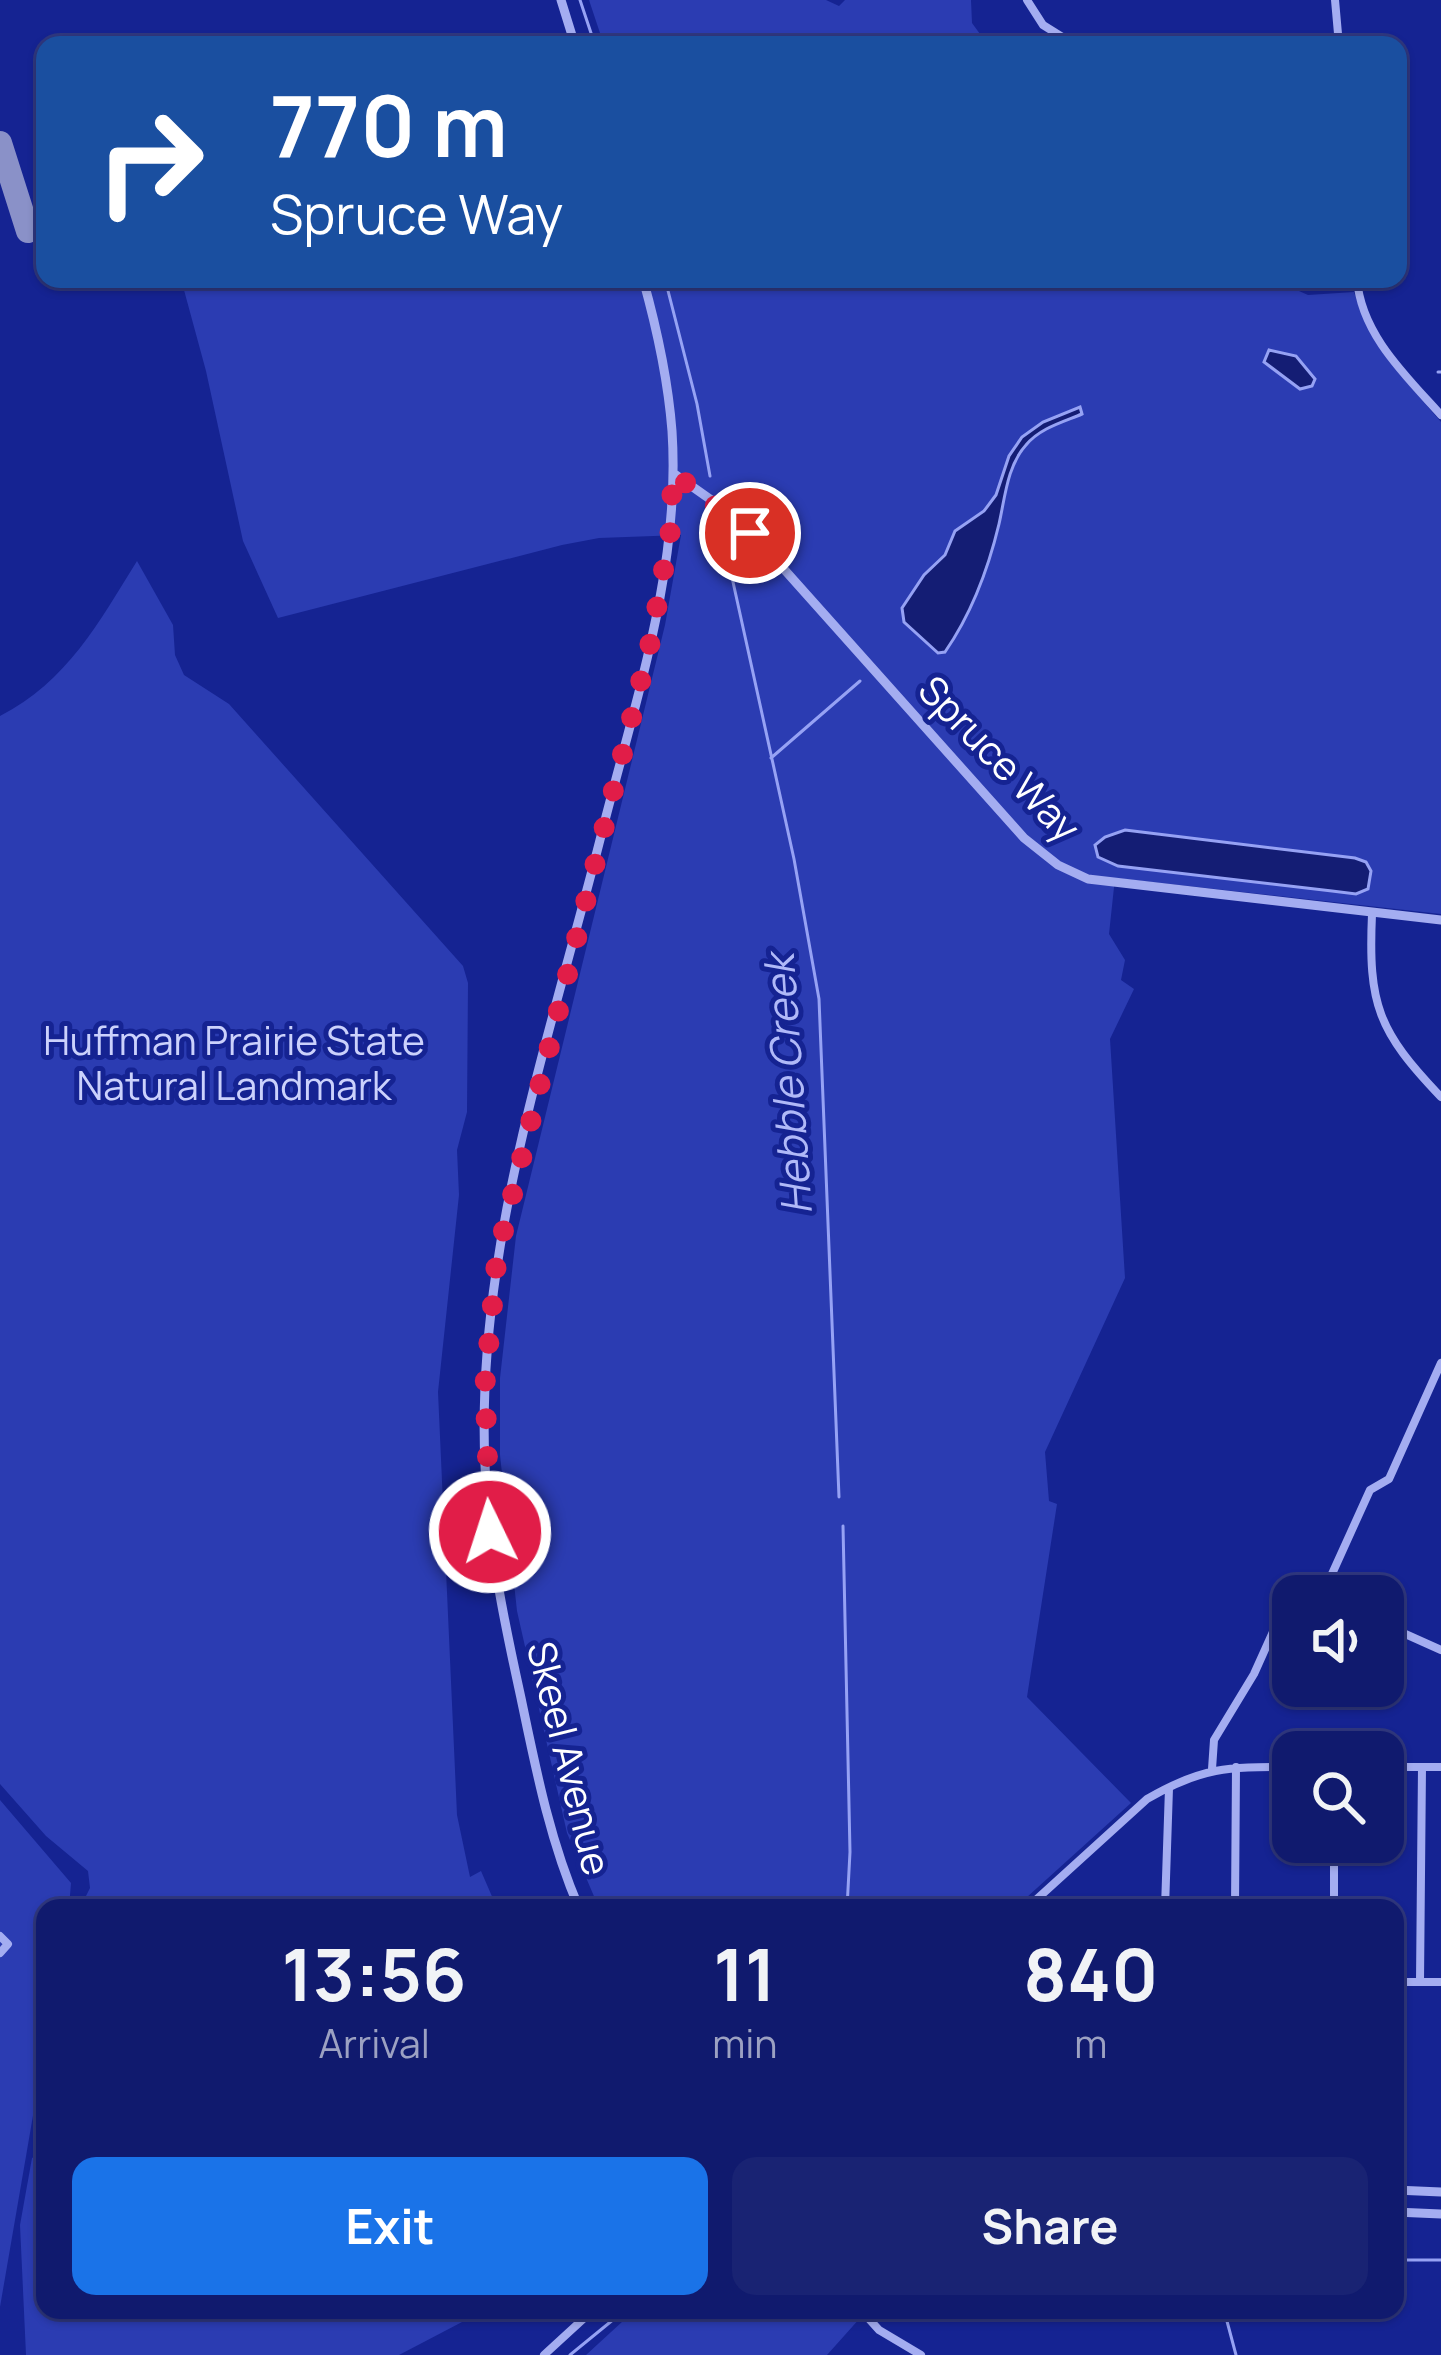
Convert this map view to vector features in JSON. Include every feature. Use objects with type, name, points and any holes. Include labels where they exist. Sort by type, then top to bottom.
[{"type":"street","points":[[561,0],[572,36]]},
{"type":"street","points":[[1027,0],[1042,25],[1060,36]]},
{"type":"street","points":[[1336,0],[1338,36]]},
{"type":"street","name":"Skeel Avenue","points":[[575,1899],[558,1857],[541,1791],[500,1595],[484,1463],[485,1384],[497,1257],[651,640],[670,534],[673,473],[664,362],[645,288]]},
{"type":"street","points":[[1360,288],[1372,329],[1390,358],[1441,415]]},
{"type":"street","name":"Spruce Way","points":[[673,473],[750,533],[1024,838],[1058,865],[1088,879],[1441,920]]},
{"type":"street","points":[[1372,914],[1370,972],[1382,1022],[1396,1047],[1441,1097]]},
{"type":"street","points":[[1330,1575],[1370,1490],[1389,1479],[1441,1363]]},
{"type":"street","points":[[1404,1633],[1441,1650]]},
{"type":"street","points":[[1212,1769],[1214,1740],[1272,1634]]},
{"type":"street","points":[[1235,1899],[1236,1767]]},
{"type":"street","points":[[1037,1899],[1147,1799],[1169,1786],[1212,1769],[1272,1767]]},
{"type":"street","points":[[1404,1767],[1441,1767]]},
{"type":"street","points":[[1420,1982],[1421,1767]]},
{"type":"street","points":[[1165,1899],[1169,1786]]},
{"type":"street","points":[[1334,1863],[1334,1899]]},
{"type":"street","points":[[0,1936],[8,1944],[0,1953]]},
{"type":"street","points":[[1404,1982],[1441,1982]]},
{"type":"street","points":[[1404,2191],[1441,2192]]},
{"type":"street","points":[[1404,2212],[1441,2214]]},
{"type":"street","points":[[544,2355],[583,2319]]},
{"type":"street","points":[[869,2319],[921,2355]]},
{"type":"green space","points":[[589,0],[826,0],[839,6],[845,0],[971,0],[972,23],[981,36],[601,36]]},
{"type":"green space","points":[[183,288],[1292,288],[1308,295],[1354,292],[1379,346],[1441,422],[1441,914],[1115,878],[1109,934],[1125,960],[1121,980],[1134,989],[1110,1039],[1125,1278],[1045,1452],[1049,1501],[1057,1504],[1027,1697],[1131,1803],[1025,1899],[595,1899],[567,1833],[517,1611],[500,1455],[500,1378],[516,1236],[665,625],[681,535],[599,538],[562,545],[278,618],[243,541]]},
{"type":"green space","name":"Huffman Prairie State Natural Landmark","points":[[137,561],[173,625],[175,655],[184,675],[229,704],[463,966],[468,983],[467,1112],[457,1150],[459,1195],[438,1392],[457,1815],[470,1877],[481,1871],[493,1899],[84,1899],[90,1888],[88,1871],[46,1836],[0,1784],[0,716],[44,686],[95,628]]},
{"type":"green space","points":[[0,1800],[71,1883],[70,1899],[36,1899],[36,2098],[0,2307]]},
{"type":"green space","points":[[36,2156],[36,2319],[468,2319],[399,2355],[26,2355],[20,2225]]},
{"type":"green space","points":[[625,2319],[859,2319],[827,2355],[586,2355]]},
{"type":"shaded area","points":[[1269,350],[1296,356],[1315,379],[1312,386],[1300,389],[1264,362]]},
{"type":"shaded area","points":[[1080,407],[1082,414],[1038,434],[1020,453],[978,591],[955,637],[945,652],[938,653],[904,622],[902,608],[924,575],[945,555],[955,531],[984,511],[996,495],[1009,456],[1022,437],[1043,422]]},
{"type":"shaded area","points":[[1125,830],[1355,858],[1366,862],[1371,871],[1368,889],[1356,894],[1118,866],[1098,857],[1095,845]]},
{"type":"waterway","name":"Hebble Creek","points":[[580,0],[592,36]]},
{"type":"waterway","name":"Hebble Creek","points":[[667,288],[710,476]]},
{"type":"waterway","name":"Hebble Creek","points":[[722,532],[794,859],[819,999],[839,1497]]},
{"type":"waterway","points":[[771,758],[860,681]]},
{"type":"waterway","name":"Hebble Creek","points":[[843,1526],[847,1899]]},
{"type":"waterway","points":[[1404,2260],[1441,2260]]},
{"type":"waterway","name":"Hebble Creek","points":[[570,2355],[614,2319]]},
{"type":"waterway","points":[[1226,2319],[1236,2355]]},
{"type":"taxiway","points":[[0,143],[28,231]]},
{"type":"route","points":[[490,1532],[484,1463],[485,1384],[497,1257],[651,640],[670,534],[673,473],[750,533]]}]
